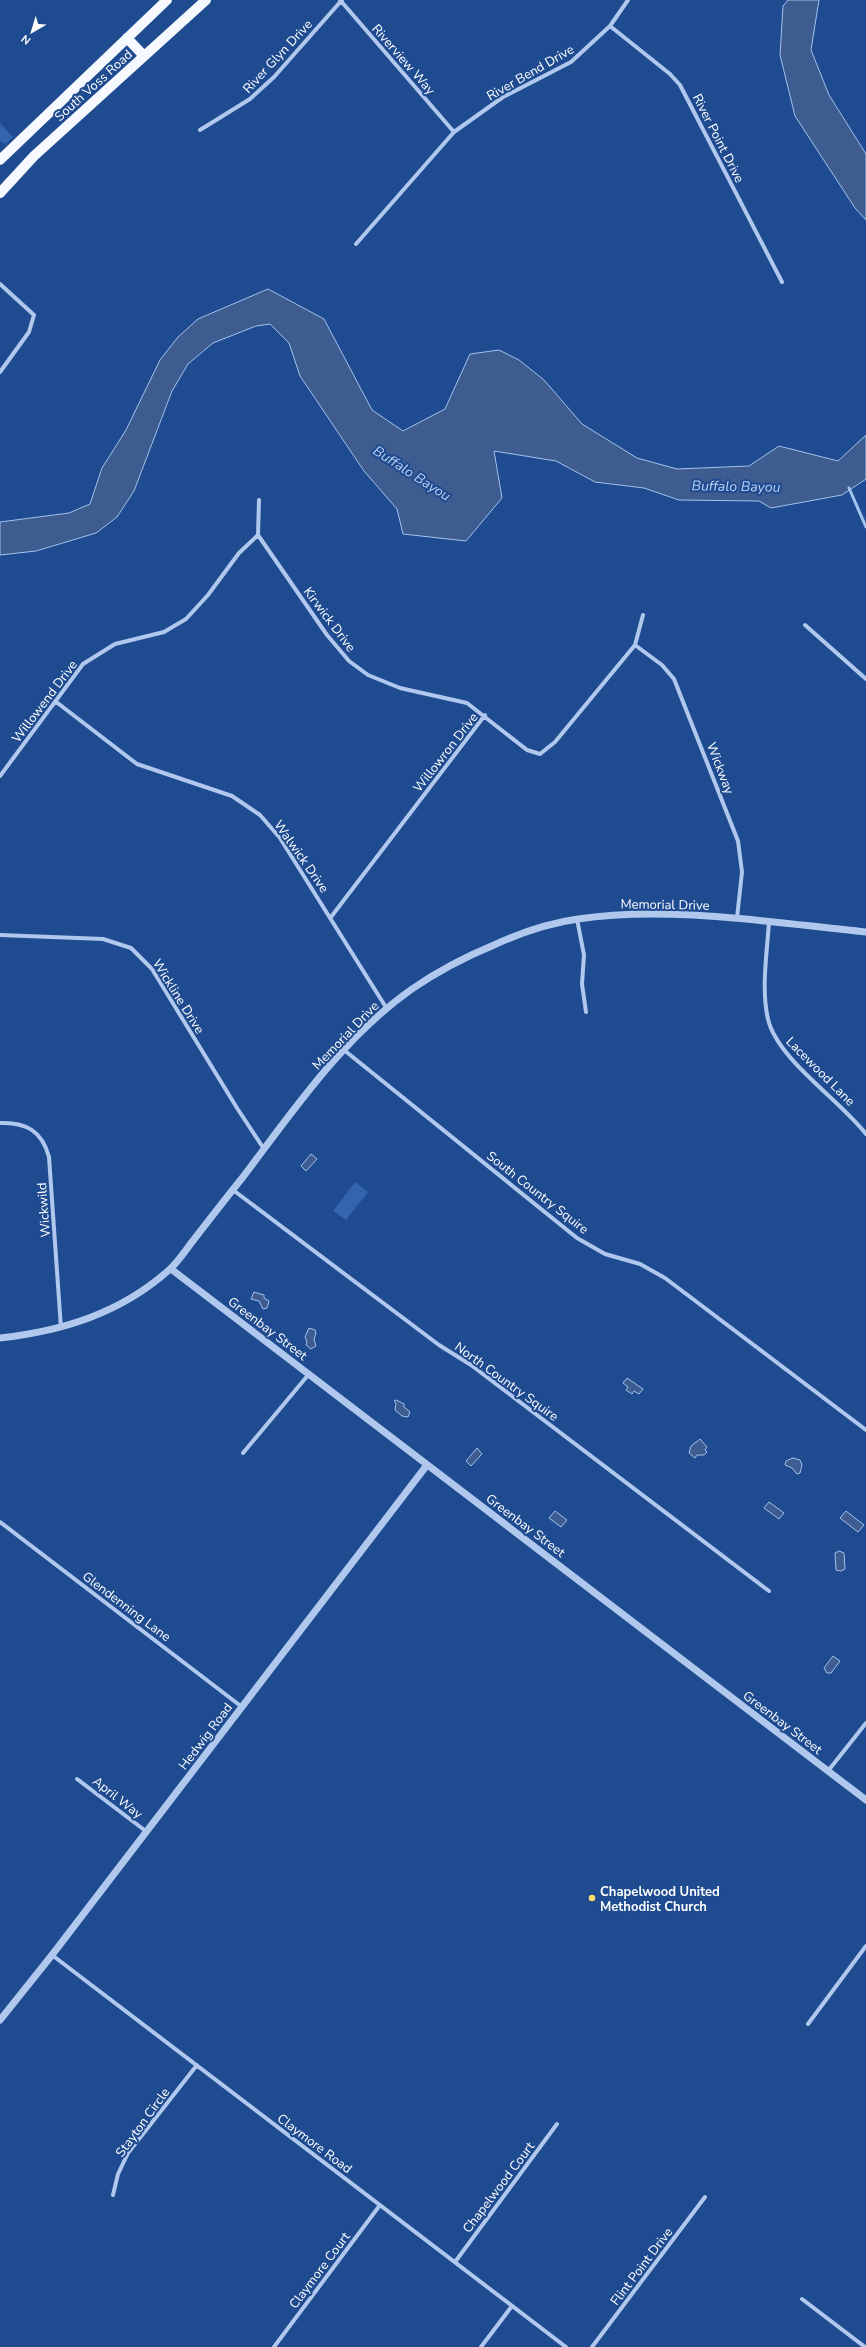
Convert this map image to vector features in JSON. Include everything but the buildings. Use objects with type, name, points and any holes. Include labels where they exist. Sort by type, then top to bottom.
[{"type":"main road","name":"South Voss Road","points":[[0,160],[167,0]]},
{"type":"main road","name":"South Voss Road","points":[[0,193],[34,156],[206,0]]},
{"type":"main road","points":[[127,38],[144,56]]},
{"type":"street","name":"River Glyn Drive","points":[[200,130],[230,113],[255,95],[274,77],[341,0]]},
{"type":"street","name":"Riverview Way","points":[[341,0],[454,132]]},
{"type":"street","name":"River Bend Drive","points":[[356,244],[454,132],[503,97],[571,62],[610,26],[628,0]]},
{"type":"street","name":"River Point Drive","points":[[610,26],[665,69],[680,85],[782,282]]},
{"type":"street","points":[[0,284],[34,315],[29,332],[0,372]]},
{"type":"street","points":[[258,535],[259,500]]},
{"type":"street","name":"Willowend Drive","points":[[0,776],[83,664],[115,644],[164,632],[186,619],[208,595],[239,553],[258,535]]},
{"type":"street","name":"Kirwick Drive","points":[[258,535],[327,635],[349,661],[368,675],[400,688],[467,703],[485,715]]},
{"type":"street","name":"Willowron Drive","points":[[331,917],[485,715],[527,750],[540,754],[554,742],[635,645],[643,615]]},
{"type":"street","points":[[805,626],[866,679]]},
{"type":"street","name":"Wickway","points":[[635,645],[662,665],[674,679],[738,842],[742,872],[737,918]]},
{"type":"street","name":"Walwick Drive","points":[[55,701],[137,764],[232,796],[260,815],[280,838],[331,917],[387,1009]]},
{"type":"street","name":"Memorial Drive","points":[[0,1338],[61,1328],[121,1304],[171,1269],[264,1149],[344,1050],[387,1009],[411,989],[472,954],[510,938],[577,919],[636,914],[737,918],[866,932]]},
{"type":"street","points":[[577,919],[584,955],[582,984],[586,1012]]},
{"type":"street","name":"Lacewood Lane","points":[[768,922],[766,988],[768,1020],[778,1044],[837,1101],[866,1134]]},
{"type":"street","name":"Wickline Drive","points":[[0,935],[103,939],[131,948],[152,969],[237,1108],[264,1149]]},
{"type":"street","name":"South Country Squire","points":[[344,1050],[577,1238],[605,1254],[640,1264],[666,1278],[866,1430]]},
{"type":"street","name":"Wickwild","points":[[0,1123],[15,1122],[27,1125],[38,1133],[46,1146],[50,1157],[61,1328]]},
{"type":"street","name":"North Country Squire","points":[[233,1190],[439,1346],[472,1365],[769,1591]]},
{"type":"street","name":"Greenbay Street","points":[[171,1269],[866,1800]]},
{"type":"street","points":[[243,1453],[309,1374]]},
{"type":"street","name":"Hedwig Road","points":[[0,2020],[147,1832],[427,1465]]},
{"type":"street","name":"Glendenning Lane","points":[[0,1522],[242,1707]]},
{"type":"street","points":[[828,1771],[866,1724]]},
{"type":"street","name":"April Way","points":[[77,1779],[147,1832]]},
{"type":"street","points":[[808,2024],[866,1946]]},
{"type":"street","name":"Claymore Road","points":[[52,1955],[566,2347]]},
{"type":"street","name":"Stayton Circle","points":[[113,2195],[118,2174],[128,2153],[197,2065]]},
{"type":"street","name":"Chapelwood Court","points":[[455,2262],[557,2124]]},
{"type":"street","name":"Flint Point Drive","points":[[592,2347],[705,2197]]},
{"type":"street","name":"Claymore Court","points":[[274,2347],[380,2205]]},
{"type":"street","points":[[802,2298],[865,2347]]},
{"type":"street","points":[[481,2347],[512,2306]]},
{"type":"shaded area","points":[[0,123],[13,137],[5,144],[0,141]]},
{"type":"shaded area","points":[[355,1182],[368,1192],[346,1220],[333,1211]]},
{"type":"water","points":[[788,0],[819,0],[811,50],[829,95],[866,154],[866,220],[855,208],[795,116],[780,55],[783,6]]},
{"type":"water","name":"Buffalo Bayou","points":[[268,289],[324,319],[372,410],[403,431],[445,409],[470,354],[499,350],[519,360],[544,380],[582,424],[637,458],[677,469],[749,466],[779,446],[838,461],[866,435],[866,479],[842,495],[771,508],[759,501],[679,500],[644,488],[595,482],[556,461],[494,451],[502,498],[466,541],[403,534],[397,509],[364,471],[300,376],[289,343],[270,324],[256,326],[213,343],[188,364],[172,391],[134,491],[117,517],[96,533],[36,551],[0,555],[0,522],[69,513],[90,504],[102,468],[126,430],[160,360],[178,337],[198,319]]},
{"type":"water","points":[[311,1154],[317,1159],[306,1171],[301,1166]]},
{"type":"water","points":[[254,1292],[264,1295],[264,1298],[269,1301],[267,1308],[263,1309],[259,1301],[251,1299]]},
{"type":"water","points":[[309,1328],[315,1330],[316,1333],[314,1339],[316,1346],[311,1349],[306,1345],[307,1342],[305,1337]]},
{"type":"water","points":[[627,1378],[643,1389],[639,1394],[634,1391],[632,1394],[626,1390],[628,1387],[623,1383]]},
{"type":"water","points":[[396,1400],[404,1404],[404,1407],[410,1412],[408,1417],[402,1416],[395,1410],[396,1403],[394,1401]]},
{"type":"water","points":[[700,1439],[707,1447],[705,1450],[707,1452],[704,1455],[697,1455],[695,1458],[689,1453],[691,1446]]},
{"type":"water","points":[[477,1448],[482,1454],[471,1466],[466,1461]]},
{"type":"water","points":[[793,1458],[800,1460],[802,1465],[800,1473],[797,1474],[792,1468],[785,1465],[786,1461]]},
{"type":"water","points":[[769,1502],[784,1513],[779,1519],[764,1508]]},
{"type":"water","points":[[555,1511],[567,1520],[561,1527],[549,1518]]},
{"type":"water","points":[[846,1511],[864,1525],[858,1532],[840,1518]]},
{"type":"water","points":[[839,1551],[844,1553],[845,1569],[841,1571],[836,1570],[835,1553]]},
{"type":"water","points":[[833,1656],[840,1661],[831,1673],[827,1673],[824,1668]]},
{"type":"waterway","points":[[849,488],[866,527]]},
{"type":"place","name":"Chapelwood United Methodist Church","points":[[592,1898]]}]
